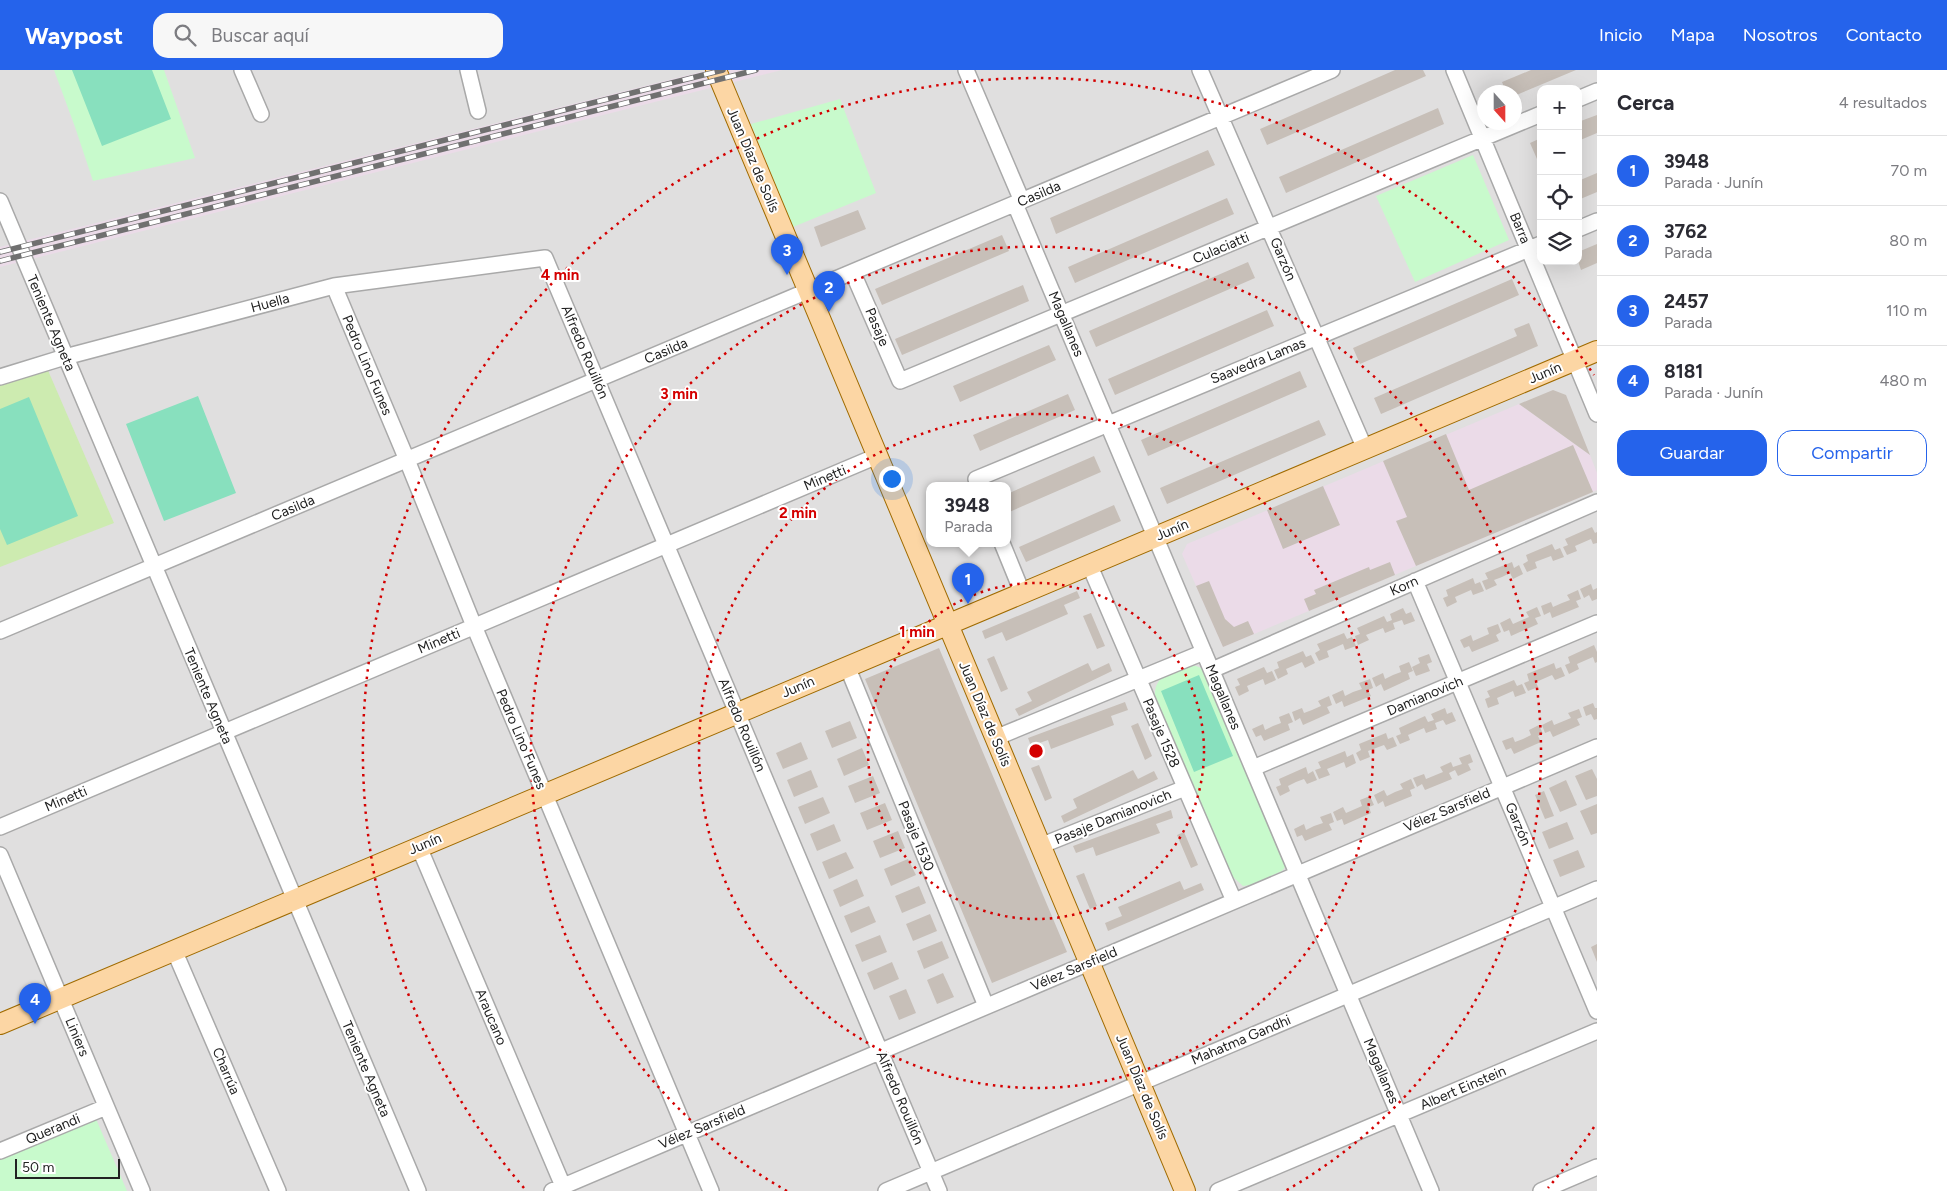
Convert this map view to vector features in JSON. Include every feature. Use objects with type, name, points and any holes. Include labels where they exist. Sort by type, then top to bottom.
[{"type":"main road","name":"Juan Díaz de Solís","points":[[716,70],[1185,1191]]},
{"type":"main road","name":"Junín","points":[[0,1024],[1597,351]]},
{"type":"street","points":[[242,70],[262,114]]},
{"type":"street","points":[[468,70],[478,110]]},
{"type":"street","name":"Magallanes","points":[[966,70],[1061,314],[1432,1191]]},
{"type":"street","name":"Garzón","points":[[1200,70],[1365,449]]},
{"type":"street","name":"Casilda","points":[[0,631],[1332,70]]},
{"type":"street","name":"Barra","points":[[1454,70],[1482,138],[1535,247],[1575,361],[1597,414]]},
{"type":"street","points":[[1582,97],[1597,91]]},
{"type":"street","name":"Culaciatti","points":[[900,381],[1537,116]]},
{"type":"street","name":"Teniente Agneta","points":[[0,201],[418,1191]]},
{"type":"street","points":[[1582,227],[1597,221]]},
{"type":"street","name":"Saavedra Lamas","points":[[977,482],[1108,424],[1535,247]]},
{"type":"street","name":"Huella","points":[[0,377],[65,357],[334,286],[545,258]]},
{"type":"street","name":"Alfredo Rouillón","points":[[545,258],[939,1191]]},
{"type":"street","name":"Pasaje","points":[[853,272],[900,381]]},
{"type":"street","name":"Pedro Lino Funes","points":[[334,286],[474,626],[711,1191]]},
{"type":"street","name":"Minetti","points":[[0,827],[877,456]]},
{"type":"street","name":"Korn","points":[[1212,670],[1597,502]]},
{"type":"street","points":[[1004,547],[1022,592]]},
{"type":"street","name":"Pasaje 1528","points":[[1089,564],[1234,901]]},
{"type":"street","name":"Garzón","points":[[1416,581],[1597,1011]]},
{"type":"street","name":"Damianovich","points":[[1253,768],[1597,624]]},
{"type":"street","points":[[995,738],[1204,652]]},
{"type":"street","name":"Pasaje 1530","points":[[847,666],[986,1006]]},
{"type":"street","name":"Vélez Sarsfield","points":[[557,1189],[1597,747]]},
{"type":"street","name":"Pasaje Damianovich","points":[[1040,846],[1185,788]]},
{"type":"street","name":"Araucano","points":[[419,847],[557,1189]]},
{"type":"street","name":"Liniers","points":[[0,855],[142,1191]]},
{"type":"street","name":"Mahatma Gandhi","points":[[886,1191],[1597,889]]},
{"type":"street","name":"Charrúa","points":[[174,950],[278,1191]]},
{"type":"street","name":"Albert Einstein","points":[[1218,1191],[1597,1031]]},
{"type":"street","name":"Querandi","points":[[0,1151],[106,1107]]},
{"type":"street","points":[[1541,1191],[1597,1167]]},
{"type":"shaded area","points":[[0,70],[1597,70],[1597,1191],[0,1191]]},
{"type":"shaded area","points":[[709,70],[782,70],[0,267],[0,247]]},
{"type":"shaded area","points":[[1519,404],[1590,455],[1597,473],[1597,490],[1223,647],[1182,554],[1187,544]]},
{"type":"green space","points":[[54,70],[164,70],[195,158],[93,181]]},
{"type":"green space","points":[[72,70],[152,70],[171,119],[102,146]]},
{"type":"green space","points":[[840,99],[876,193],[793,227],[751,124]]},
{"type":"green space","points":[[1473,155],[1509,240],[1415,282],[1376,196]]},
{"type":"green space","points":[[47,368],[114,523],[0,567],[0,384]]},
{"type":"green space","points":[[198,396],[236,493],[164,521],[126,424]]},
{"type":"green space","points":[[29,397],[78,516],[7,545],[0,529],[0,409]]},
{"type":"green space","points":[[1187,666],[1196,666],[1206,670],[1285,862],[1285,867],[1282,871],[1250,885],[1243,886],[1232,876],[1155,696],[1155,689],[1160,679]]},
{"type":"green space","points":[[1199,675],[1233,756],[1194,772],[1161,691]]},
{"type":"green space","points":[[96,1119],[127,1191],[0,1191],[0,1160]]},
{"type":"building","points":[[1395,70],[1423,70],[1426,76],[1267,145],[1260,129]]},
{"type":"building","points":[[1531,70],[1576,70],[1522,93],[1522,85],[1503,85],[1502,82]]},
{"type":"building","points":[[1438,108],[1444,124],[1286,193],[1279,177]]},
{"type":"building","points":[[1597,115],[1597,133],[1582,139],[1582,121]]},
{"type":"building","points":[[1537,140],[1537,159],[1530,143]]},
{"type":"building","points":[[1208,150],[1215,165],[1056,234],[1050,218]]},
{"type":"building","points":[[1597,173],[1597,192],[1582,198],[1582,179]]},
{"type":"building","points":[[1227,198],[1234,214],[1075,283],[1068,267]]},
{"type":"building","points":[[858,210],[866,229],[821,247],[814,227]]},
{"type":"building","points":[[1002,235],[1009,251],[882,305],[875,289]]},
{"type":"building","points":[[1597,244],[1597,263],[1581,270],[1579,265],[1582,265],[1582,250]]},
{"type":"building","points":[[1248,262],[1255,278],[1096,347],[1089,331]]},
{"type":"building","points":[[1512,279],[1519,295],[1360,364],[1353,348]]},
{"type":"building","points":[[1023,285],[1029,301],[902,355],[895,339]]},
{"type":"building","points":[[1267,310],[1274,326],[1115,395],[1108,379]]},
{"type":"building","points":[[1529,323],[1538,346],[1381,414],[1374,398],[1517,336],[1514,329]]},
{"type":"building","points":[[1049,345],[1056,360],[960,402],[953,386]]},
{"type":"building","points":[[1300,371],[1307,387],[1148,456],[1141,440]]},
{"type":"building","points":[[1553,390],[1566,395],[1590,455],[1519,404]]},
{"type":"building","points":[[1068,394],[1075,410],[980,451],[973,435]]},
{"type":"building","points":[[1319,420],[1326,435],[1167,504],[1160,488]]},
{"type":"building","points":[[1446,434],[1469,490],[1573,445],[1593,492],[1416,566],[1396,521],[1407,517],[1383,461]]},
{"type":"building","points":[[1094,456],[1101,472],[1011,511],[1011,492]]},
{"type":"building","points":[[1323,486],[1340,525],[1283,549],[1267,510]]},
{"type":"building","points":[[1114,505],[1121,521],[1026,562],[1019,547]]},
{"type":"building","points":[[1592,527],[1595,533],[1597,532],[1597,543],[1593,544],[1591,539],[1575,546],[1577,551],[1567,555],[1563,547],[1568,545],[1565,539]]},
{"type":"building","points":[[1552,544],[1555,550],[1560,548],[1564,557],[1553,561],[1551,556],[1535,562],[1537,568],[1527,572],[1523,564],[1528,561],[1526,555]]},
{"type":"building","points":[[1390,562],[1395,575],[1309,611],[1304,599],[1316,594],[1314,590],[1369,567],[1370,570]]},
{"type":"building","points":[[1512,562],[1514,568],[1519,565],[1523,574],[1513,579],[1510,573],[1494,580],[1497,585],[1486,590],[1482,581],[1488,579],[1485,573]]},
{"type":"building","points":[[1473,578],[1475,584],[1480,582],[1484,591],[1473,595],[1471,590],[1455,597],[1457,602],[1447,607],[1443,598],[1448,596],[1446,590]]},
{"type":"building","points":[[1209,581],[1225,619],[1234,627],[1248,621],[1254,634],[1223,647],[1196,586]]},
{"type":"building","points":[[1591,584],[1593,590],[1597,588],[1597,599],[1592,601],[1589,595],[1584,598],[1580,589]]},
{"type":"building","points":[[1578,590],[1581,599],[1576,601],[1579,607],[1552,618],[1550,612],[1544,615],[1541,606],[1551,602],[1553,607],[1570,600],[1567,595]]},
{"type":"building","points":[[1077,591],[1080,598],[1064,605],[1068,614],[1006,641],[1002,632],[985,639],[982,631]]},
{"type":"building","points":[[1537,607],[1541,616],[1535,618],[1538,624],[1511,636],[1509,630],[1504,632],[1500,623],[1510,618],[1513,624],[1529,617],[1526,612]]},
{"type":"building","points":[[1403,608],[1406,614],[1411,612],[1415,621],[1404,625],[1402,620],[1393,623],[1395,629],[1385,633],[1383,628],[1366,635],[1369,640],[1358,645],[1355,636],[1360,634],[1357,628],[1384,616],[1387,622],[1392,620],[1390,614]]},
{"type":"building","points":[[1091,613],[1105,646],[1097,649],[1083,616]]},
{"type":"building","points":[[1498,624],[1501,632],[1496,635],[1499,641],[1472,652],[1469,646],[1464,648],[1460,640],[1471,635],[1473,641],[1489,634],[1487,628]]},
{"type":"building","points":[[1344,633],[1347,639],[1352,637],[1356,646],[1345,650],[1343,644],[1327,651],[1329,657],[1319,661],[1315,653],[1320,650],[1317,644]]},
{"type":"building","points":[[1594,645],[1597,652],[1597,662],[1595,663],[1593,657],[1577,664],[1579,669],[1569,674],[1565,665],[1570,663],[1568,657]]},
{"type":"building","points":[[939,648],[1067,952],[992,983],[865,679]]},
{"type":"building","points":[[1303,651],[1306,657],[1311,655],[1315,663],[1305,668],[1302,662],[1286,669],[1288,674],[1278,679],[1274,670],[1279,668],[1277,662]]},
{"type":"building","points":[[1429,654],[1432,662],[1427,664],[1430,671],[1416,676],[1412,667],[1420,663],[1418,658]]},
{"type":"building","points":[[994,656],[1008,689],[1001,692],[987,659]]},
{"type":"building","points":[[1409,662],[1413,671],[1408,673],[1410,679],[1384,691],[1381,684],[1376,687],[1372,678],[1383,673],[1385,679],[1401,672],[1399,666]]},
{"type":"building","points":[[1088,663],[1092,671],[1109,663],[1112,671],[1019,716],[1015,709],[1032,701],[1027,692]]},
{"type":"building","points":[[1554,663],[1556,669],[1561,667],[1565,676],[1555,680],[1552,675],[1536,682],[1538,687],[1528,691],[1524,683],[1529,681],[1527,674]]},
{"type":"building","points":[[1264,667],[1267,673],[1272,671],[1276,680],[1265,685],[1263,679],[1247,686],[1249,691],[1239,696],[1235,687],[1240,685],[1237,679]]},
{"type":"building","points":[[1370,679],[1373,688],[1368,690],[1371,696],[1344,707],[1342,701],[1336,704],[1332,695],[1343,690],[1345,696],[1362,689],[1359,683]]},
{"type":"building","points":[[1514,680],[1517,686],[1522,684],[1526,693],[1515,697],[1513,691],[1497,698],[1499,704],[1488,708],[1485,699],[1490,697],[1487,691]]},
{"type":"building","points":[[1329,696],[1332,705],[1327,707],[1330,713],[1303,725],[1300,718],[1295,721],[1292,712],[1302,708],[1304,713],[1312,710],[1321,706],[1318,701]]},
{"type":"building","points":[[1125,702],[1128,710],[1111,716],[1114,725],[1051,749],[1048,740],[1031,746],[1028,738]]},
{"type":"building","points":[[1593,703],[1595,708],[1597,708],[1597,719],[1594,720],[1591,714],[1586,716],[1583,707]]},
{"type":"building","points":[[1445,708],[1447,714],[1452,712],[1456,721],[1446,725],[1443,720],[1435,723],[1437,729],[1426,733],[1424,728],[1408,735],[1410,740],[1400,744],[1396,736],[1401,734],[1399,728],[1425,716],[1428,722],[1434,720],[1431,714]]},
{"type":"building","points":[[1579,709],[1582,717],[1577,719],[1580,725],[1553,737],[1550,731],[1545,733],[1542,725],[1552,720],[1554,725],[1571,718],[1568,713]]},
{"type":"building","points":[[1289,713],[1293,722],[1288,724],[1290,730],[1264,741],[1261,735],[1256,737],[1252,729],[1263,724],[1265,730],[1281,723],[1279,717]]},
{"type":"building","points":[[850,721],[857,738],[832,748],[825,731]]},
{"type":"building","points":[[1138,723],[1152,756],[1145,760],[1131,726]]},
{"type":"building","points":[[1539,725],[1543,734],[1538,736],[1541,742],[1514,754],[1511,748],[1506,750],[1502,741],[1513,737],[1515,742],[1523,739],[1531,735],[1529,730]]},
{"type":"building","points":[[1386,733],[1388,739],[1393,737],[1397,746],[1387,750],[1384,745],[1368,751],[1370,757],[1360,761],[1356,753],[1361,750],[1359,744]]},
{"type":"building","points":[[801,742],[808,759],[783,769],[776,753]]},
{"type":"building","points":[[862,748],[869,765],[844,776],[837,759]]},
{"type":"building","points":[[1345,751],[1347,757],[1353,754],[1356,763],[1346,768],[1344,762],[1327,769],[1330,775],[1319,779],[1315,770],[1321,768],[1318,762]]},
{"type":"building","points":[[1470,754],[1473,762],[1468,764],[1471,770],[1458,776],[1455,770],[1449,773],[1452,779],[1425,790],[1422,784],[1417,787],[1413,778],[1424,774],[1426,779],[1443,772],[1440,767],[1451,762],[1453,767],[1462,764],[1459,758]]},
{"type":"building","points":[[1039,765],[1052,798],[1045,801],[1031,768]]},
{"type":"building","points":[[1306,767],[1308,774],[1313,771],[1317,780],[1307,784],[1304,779],[1296,782],[1288,786],[1290,791],[1280,796],[1276,787],[1281,785],[1279,779]]},
{"type":"building","points":[[1592,769],[1597,779],[1597,796],[1586,800],[1575,776]]},
{"type":"building","points":[[811,770],[818,787],[794,797],[787,780]]},
{"type":"building","points":[[1133,770],[1138,779],[1154,771],[1158,779],[1064,823],[1061,816],[1077,808],[1073,799]]},
{"type":"building","points":[[873,776],[880,793],[855,803],[848,786]]},
{"type":"building","points":[[1411,779],[1415,788],[1410,790],[1412,796],[1385,807],[1383,801],[1378,804],[1374,795],[1384,790],[1387,796],[1403,789],[1400,784]]},
{"type":"building","points":[[1566,780],[1577,805],[1560,812],[1549,788]]},
{"type":"building","points":[[1544,791],[1554,816],[1545,819],[1535,795]]},
{"type":"building","points":[[1370,796],[1374,805],[1369,807],[1371,813],[1344,825],[1342,819],[1337,821],[1333,812],[1343,807],[1346,813],[1362,806],[1360,800]]},
{"type":"building","points":[[823,797],[830,813],[805,824],[798,807]]},
{"type":"building","points":[[885,803],[892,820],[867,830],[860,813]]},
{"type":"building","points":[[1597,804],[1597,833],[1591,835],[1580,811]]},
{"type":"building","points":[[1171,810],[1173,818],[1156,824],[1160,833],[1096,856],[1093,847],[1076,853],[1073,846]]},
{"type":"building","points":[[1331,813],[1334,822],[1329,824],[1332,830],[1305,841],[1302,835],[1297,837],[1294,829],[1304,824],[1306,830],[1323,823],[1320,817]]},
{"type":"building","points":[[1567,822],[1574,839],[1549,849],[1542,832]]},
{"type":"building","points":[[834,824],[841,841],[817,851],[810,834]]},
{"type":"building","points":[[898,831],[905,848],[880,858],[873,841]]},
{"type":"building","points":[[1184,832],[1198,865],[1191,868],[1177,835]]},
{"type":"building","points":[[1578,850],[1585,867],[1560,877],[1553,860]]},
{"type":"building","points":[[846,852],[854,868],[829,879],[822,862]]},
{"type":"building","points":[[908,859],[916,875],[891,886],[884,869]]},
{"type":"building","points":[[1084,873],[1097,906],[1090,909],[1076,876]]},
{"type":"building","points":[[857,879],[864,896],[840,907],[833,890]]},
{"type":"building","points":[[1180,881],[1184,890],[1201,883],[1204,890],[1108,931],[1105,923],[1122,916],[1118,907]]},
{"type":"building","points":[[919,886],[926,903],[902,913],[895,896]]},
{"type":"building","points":[[869,906],[876,922],[851,933],[844,916]]},
{"type":"building","points":[[930,914],[937,931],[913,941],[906,924]]},
{"type":"building","points":[[880,935],[887,952],[862,962],[855,945]]},
{"type":"building","points":[[942,941],[949,958],[924,969],[917,951]]},
{"type":"building","points":[[1597,944],[1597,962],[1591,947]]},
{"type":"building","points":[[892,962],[899,979],[874,990],[867,973]]},
{"type":"building","points":[[943,973],[954,997],[937,1004],[927,980]]},
{"type":"building","points":[[906,989],[916,1013],[899,1020],[889,996]]},
{"type":"railway","points":[[0,252],[723,70]]},
{"type":"railway","points":[[0,261],[756,70]]},
{"type":"place","name":"2457","points":[[787,275]]},
{"type":"place","name":"3762","points":[[829,312]]},
{"type":"place","name":"3948","points":[[968,604]]},
{"type":"place","name":"8181","points":[[35,1024]]}]
